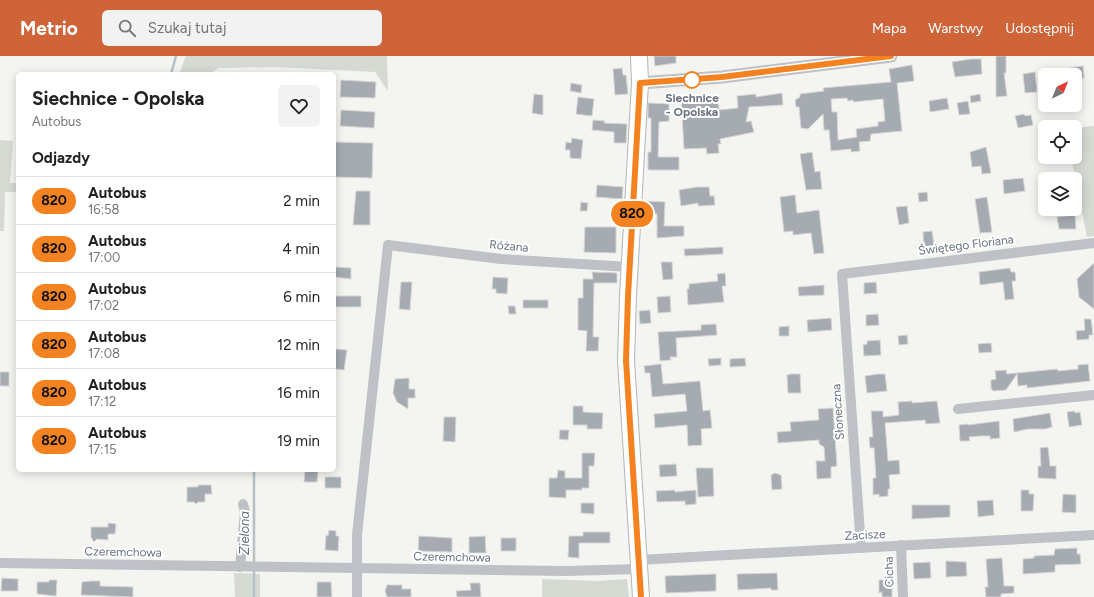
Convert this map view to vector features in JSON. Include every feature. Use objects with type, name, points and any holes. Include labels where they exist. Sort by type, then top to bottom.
[{"type":"main road","points":[[639,56],[640,83],[629,267],[626,360],[641,597]]},
{"type":"street","points":[[640,83],[722,77],[891,56]]},
{"type":"street","name":"Świętego Floriana","points":[[842,274],[1094,243]]},
{"type":"street","name":"Różana","points":[[356,568],[357,535],[388,246],[501,259],[629,267]]},
{"type":"street","name":"Słoneczna","points":[[842,274],[861,548]]},
{"type":"street","points":[[958,409],[1094,395]]},
{"type":"street","points":[[243,504],[243,567]]},
{"type":"street","name":"Zacisze","points":[[639,564],[861,548],[1094,536]]},
{"type":"street","name":"Cicha","points":[[901,546],[903,597]]},
{"type":"street","name":"Czeremchowa","points":[[0,563],[567,571],[639,564]]},
{"type":"street","points":[[356,568],[357,597]]},
{"type":"shaded area","points":[[186,56],[387,56],[388,91],[375,72],[276,67],[219,68],[212,72],[180,72]]},
{"type":"shaded area","points":[[1094,126],[1094,236],[1087,237],[1082,212],[1082,172],[1074,172],[1072,164],[1082,164],[1082,127]]},
{"type":"shaded area","points":[[0,140],[13,141],[10,183],[16,183],[16,192],[5,192],[4,231],[0,231]]},
{"type":"shaded area","points":[[234,573],[260,574],[260,597],[235,597]]},
{"type":"shaded area","points":[[542,579],[597,581],[627,579],[629,597],[542,597]]},
{"type":"building","points":[[654,56],[676,56],[676,63],[655,66]]},
{"type":"building","points":[[996,56],[1006,56],[1006,73],[1004,73],[1007,96],[996,97]]},
{"type":"building","points":[[981,59],[982,74],[955,77],[952,62]]},
{"type":"building","points":[[912,65],[914,81],[897,83],[902,131],[871,134],[870,141],[859,142],[860,151],[851,152],[851,149],[831,151],[829,130],[824,130],[823,114],[808,129],[801,128],[799,107],[796,107],[795,100],[800,97],[800,94],[824,91],[823,88],[891,82],[889,69]],"holes":[[[847,98],[848,101],[853,100],[853,102],[883,99],[885,121],[878,122],[878,126],[856,129],[857,137],[838,140],[837,112],[832,112],[831,99]]]},
{"type":"building","points":[[1083,66],[1084,78],[1082,78],[1082,68],[1070,68]]},
{"type":"building","points":[[622,68],[623,75],[626,75],[628,94],[615,95],[613,69]]},
{"type":"building","points":[[1035,72],[1037,92],[1025,93],[1023,74]]},
{"type":"building","points":[[341,80],[376,82],[375,98],[340,97]]},
{"type":"building","points":[[571,83],[582,85],[581,93],[570,91]]},
{"type":"building","points":[[782,93],[783,105],[749,107],[746,122],[751,121],[754,132],[720,139],[721,144],[718,144],[719,153],[707,154],[706,148],[684,149],[681,97],[692,96],[692,99],[717,96],[719,110],[738,108],[737,96],[756,94],[756,97]]},
{"type":"building","points":[[534,94],[543,95],[543,115],[532,113]]},
{"type":"building","points":[[980,94],[981,101],[971,103],[970,96]]},
{"type":"building","points":[[578,97],[594,99],[592,116],[576,114]]},
{"type":"building","points":[[947,98],[949,109],[930,112],[929,101]]},
{"type":"building","points":[[968,101],[970,114],[959,115],[957,103]]},
{"type":"building","points":[[648,103],[669,104],[669,121],[659,122],[658,157],[679,157],[679,170],[648,170],[648,152],[651,152],[651,118],[648,118]]},
{"type":"building","points":[[341,110],[375,112],[374,128],[340,126]]},
{"type":"building","points":[[1024,114],[1025,116],[1031,115],[1033,125],[1018,128],[1015,116]]},
{"type":"building","points":[[593,120],[605,121],[604,123],[627,124],[626,143],[614,143],[614,132],[592,130]]},
{"type":"building","points":[[572,138],[583,140],[581,159],[570,158],[570,150],[565,150],[566,142],[571,143]]},
{"type":"building","points":[[336,142],[373,143],[372,178],[336,177]]},
{"type":"building","points":[[986,147],[991,173],[982,174],[981,166],[972,167],[970,152]]},
{"type":"building","points":[[812,152],[815,172],[820,171],[822,189],[806,190],[800,154]]},
{"type":"building","points":[[1023,178],[1025,191],[1004,194],[1003,180]]},
{"type":"building","points":[[597,185],[623,187],[622,199],[596,197]]},
{"type":"building","points":[[709,187],[710,196],[714,196],[715,205],[698,206],[698,203],[681,206],[679,190]]},
{"type":"building","points":[[356,191],[370,191],[370,225],[353,225]]},
{"type":"building","points":[[927,192],[928,201],[919,202],[918,193]]},
{"type":"building","points":[[795,195],[797,213],[819,210],[824,253],[814,254],[811,233],[793,235],[793,231],[784,232],[780,197]]},
{"type":"building","points":[[987,197],[992,232],[980,233],[975,199]]},
{"type":"building","points":[[646,201],[665,202],[664,226],[684,226],[684,236],[657,238],[657,214],[645,213]]},
{"type":"building","points":[[581,202],[588,203],[587,211],[580,211]]},
{"type":"building","points":[[907,206],[909,223],[899,225],[896,207]]},
{"type":"building","points":[[1075,216],[1076,229],[1059,229],[1057,217]]},
{"type":"building","points":[[585,227],[616,227],[616,253],[584,252]]},
{"type":"building","points":[[932,231],[934,246],[924,247],[923,232]]},
{"type":"building","points":[[723,247],[723,254],[685,256],[684,249]]},
{"type":"building","points":[[661,262],[672,262],[673,279],[663,280]]},
{"type":"building","points":[[1094,263],[1094,309],[1079,297],[1077,279]]},
{"type":"building","points":[[336,267],[351,268],[351,279],[336,277]]},
{"type":"building","points":[[1010,268],[1011,272],[1015,272],[1016,281],[1012,281],[1014,299],[1005,300],[1003,282],[980,285],[979,272]]},
{"type":"building","points":[[592,272],[617,273],[617,283],[594,283],[593,337],[599,337],[598,351],[586,351],[587,331],[578,330],[578,298],[583,298],[583,279],[593,279]]},
{"type":"building","points":[[725,273],[726,286],[722,286],[724,302],[688,305],[687,289],[689,289],[689,284],[718,281],[717,274]]},
{"type":"building","points":[[493,277],[508,278],[507,294],[496,293],[496,289],[492,289]]},
{"type":"building","points":[[401,282],[412,282],[410,310],[399,309]]},
{"type":"building","points":[[876,282],[877,293],[864,294],[864,283]]},
{"type":"building","points":[[824,285],[824,295],[799,296],[798,287]]},
{"type":"building","points":[[336,296],[361,296],[361,307],[336,307]]},
{"type":"building","points":[[670,296],[671,312],[658,313],[657,297]]},
{"type":"building","points":[[523,300],[548,300],[548,308],[523,308]]},
{"type":"building","points":[[508,306],[515,306],[516,314],[509,314]]},
{"type":"building","points":[[650,310],[651,323],[640,324],[639,311]]},
{"type":"building","points":[[878,314],[879,325],[866,326],[866,315]]},
{"type":"building","points":[[831,318],[832,330],[808,332],[807,320]]},
{"type":"building","points":[[1084,319],[1091,319],[1093,335],[1089,335],[1089,339],[1077,340],[1076,331],[1085,330]]},
{"type":"building","points":[[716,324],[717,335],[676,338],[677,357],[670,357],[671,360],[660,361],[658,332],[701,330],[701,325]]},
{"type":"building","points":[[789,326],[789,336],[779,336],[779,327]]},
{"type":"building","points":[[907,335],[908,344],[899,345],[898,336]]},
{"type":"building","points":[[880,340],[881,355],[864,356],[863,345],[867,344],[867,341]]},
{"type":"building","points":[[991,343],[992,352],[979,353],[978,344]]},
{"type":"building","points":[[336,349],[347,350],[344,370],[336,369]]},
{"type":"building","points":[[721,358],[721,365],[709,366],[708,359]]},
{"type":"building","points":[[745,358],[746,366],[730,367],[730,359]]},
{"type":"building","points":[[661,364],[663,384],[700,381],[703,411],[710,410],[712,428],[701,429],[702,445],[688,446],[687,425],[655,428],[654,414],[687,411],[685,394],[652,397],[650,373],[645,373],[644,366]]},
{"type":"building","points":[[1088,364],[1090,381],[1027,388],[1027,385],[1018,386],[1017,374],[1006,390],[993,391],[991,388],[991,380],[996,379],[995,371],[1006,370],[1007,374],[1057,369],[1058,371],[1078,369],[1078,365]]},
{"type":"building","points":[[0,372],[9,372],[9,386],[0,386]]},
{"type":"building","points":[[800,374],[801,393],[788,393],[787,375]]},
{"type":"building","points":[[885,374],[887,391],[867,393],[865,376]]},
{"type":"building","points":[[409,378],[409,389],[415,389],[415,398],[408,398],[408,409],[397,402],[393,393],[395,379]]},
{"type":"building","points":[[912,401],[912,403],[937,401],[940,423],[926,424],[925,420],[885,423],[888,461],[899,460],[900,474],[889,475],[890,489],[888,489],[888,496],[879,497],[879,494],[873,495],[873,478],[876,478],[874,448],[870,448],[869,437],[873,437],[871,411],[883,411],[883,417],[899,415],[898,402]]},
{"type":"building","points":[[573,406],[583,406],[583,412],[603,413],[602,429],[587,429],[587,425],[573,425]]},
{"type":"building","points":[[833,408],[837,466],[831,467],[831,478],[817,479],[816,461],[825,461],[824,447],[819,444],[819,440],[778,443],[777,432],[791,431],[790,422],[819,420],[818,409]]},
{"type":"building","points":[[1075,411],[1075,413],[1080,412],[1082,425],[1069,427],[1067,412]]},
{"type":"building","points":[[1050,413],[1052,427],[1014,432],[1013,419]]},
{"type":"building","points":[[444,417],[456,417],[455,442],[443,441]]},
{"type":"building","points":[[999,421],[1000,438],[990,439],[990,436],[980,436],[969,437],[970,441],[960,441],[959,425]]},
{"type":"building","points":[[560,430],[569,430],[568,440],[559,439]]},
{"type":"building","points":[[1048,447],[1050,466],[1056,466],[1056,479],[1038,478],[1038,466],[1041,466],[1040,448]]},
{"type":"building","points":[[582,453],[595,453],[594,466],[589,466],[589,488],[582,488],[582,490],[566,490],[566,498],[549,497],[549,478],[557,478],[558,470],[565,471],[565,478],[582,478]]},
{"type":"building","points":[[676,464],[677,476],[660,477],[659,465]]},
{"type":"building","points":[[696,468],[713,468],[714,496],[698,497]]},
{"type":"building","points":[[305,472],[318,472],[317,482],[304,482]]},
{"type":"building","points":[[775,473],[781,475],[782,489],[772,490],[771,475]]},
{"type":"building","points":[[325,477],[341,477],[341,488],[325,488]]},
{"type":"building","points":[[198,485],[211,485],[212,494],[205,494],[205,502],[198,502],[196,504],[194,502],[187,502],[187,487],[198,487]]},
{"type":"building","points":[[675,490],[675,492],[696,490],[696,504],[685,505],[685,501],[657,502],[656,491]]},
{"type":"building","points":[[1021,490],[1029,490],[1029,494],[1034,494],[1033,511],[1021,511]]},
{"type":"building","points":[[1063,494],[1076,495],[1076,513],[1062,512]]},
{"type":"building","points":[[993,500],[994,515],[978,517],[977,501]]},
{"type":"building","points":[[581,503],[594,503],[594,514],[581,513]]},
{"type":"building","points":[[912,505],[950,505],[950,517],[912,519]]},
{"type":"building","points":[[108,523],[116,524],[115,534],[108,534],[108,540],[97,539],[94,542],[91,537],[91,527],[108,527]]},
{"type":"building","points":[[329,530],[336,531],[336,536],[339,536],[338,551],[325,550],[326,535],[328,536]]},
{"type":"building","points":[[583,532],[610,532],[610,543],[579,543],[579,558],[568,557],[569,536],[583,536]]},
{"type":"building","points":[[419,536],[452,538],[452,552],[418,551]]},
{"type":"building","points":[[485,536],[486,553],[469,553],[469,537]]},
{"type":"building","points":[[501,538],[516,538],[516,551],[501,551]]},
{"type":"building","points":[[1077,548],[1077,554],[1080,554],[1081,564],[1055,565],[1055,572],[1023,574],[1023,559],[1034,558],[1034,556],[1054,555],[1055,549]]},
{"type":"building","points":[[1002,558],[1004,586],[1014,586],[1014,593],[1001,594],[1001,597],[986,597],[985,587],[988,587],[986,559]]},
{"type":"building","points":[[946,561],[966,562],[967,576],[946,577]]},
{"type":"building","points":[[930,562],[931,578],[914,579],[913,563]]},
{"type":"building","points":[[777,573],[778,590],[771,590],[771,588],[738,590],[737,574]]},
{"type":"building","points":[[716,574],[716,591],[666,593],[665,576]]},
{"type":"building","points":[[2,578],[18,579],[18,591],[1,591]]},
{"type":"building","points":[[49,580],[57,580],[56,596],[37,594],[37,582],[49,582]]},
{"type":"building","points":[[879,580],[892,580],[892,597],[882,597],[882,592],[879,593]]},
{"type":"building","points":[[100,581],[100,586],[133,587],[133,597],[81,595],[82,582]]},
{"type":"building","points":[[317,582],[331,582],[332,597],[317,597]]},
{"type":"building","points":[[470,583],[480,583],[481,597],[457,597],[456,591],[471,590]]},
{"type":"building","points":[[387,585],[402,585],[402,589],[411,589],[411,597],[387,597],[385,591]]},
{"type":"waterway","name":"Zielona","points":[[172,72],[176,56]]},
{"type":"waterway","name":"Zielona","points":[[254,472],[254,563]]},
{"type":"waterway","name":"Zielona","points":[[254,568],[254,597]]},
{"type":"bus line","name":"820","points":[[641,597],[626,360],[628,296],[640,83],[722,77],[891,56]]},
{"type":"place","name":"Siechnice - Opolska","points":[[692,80]]}]
